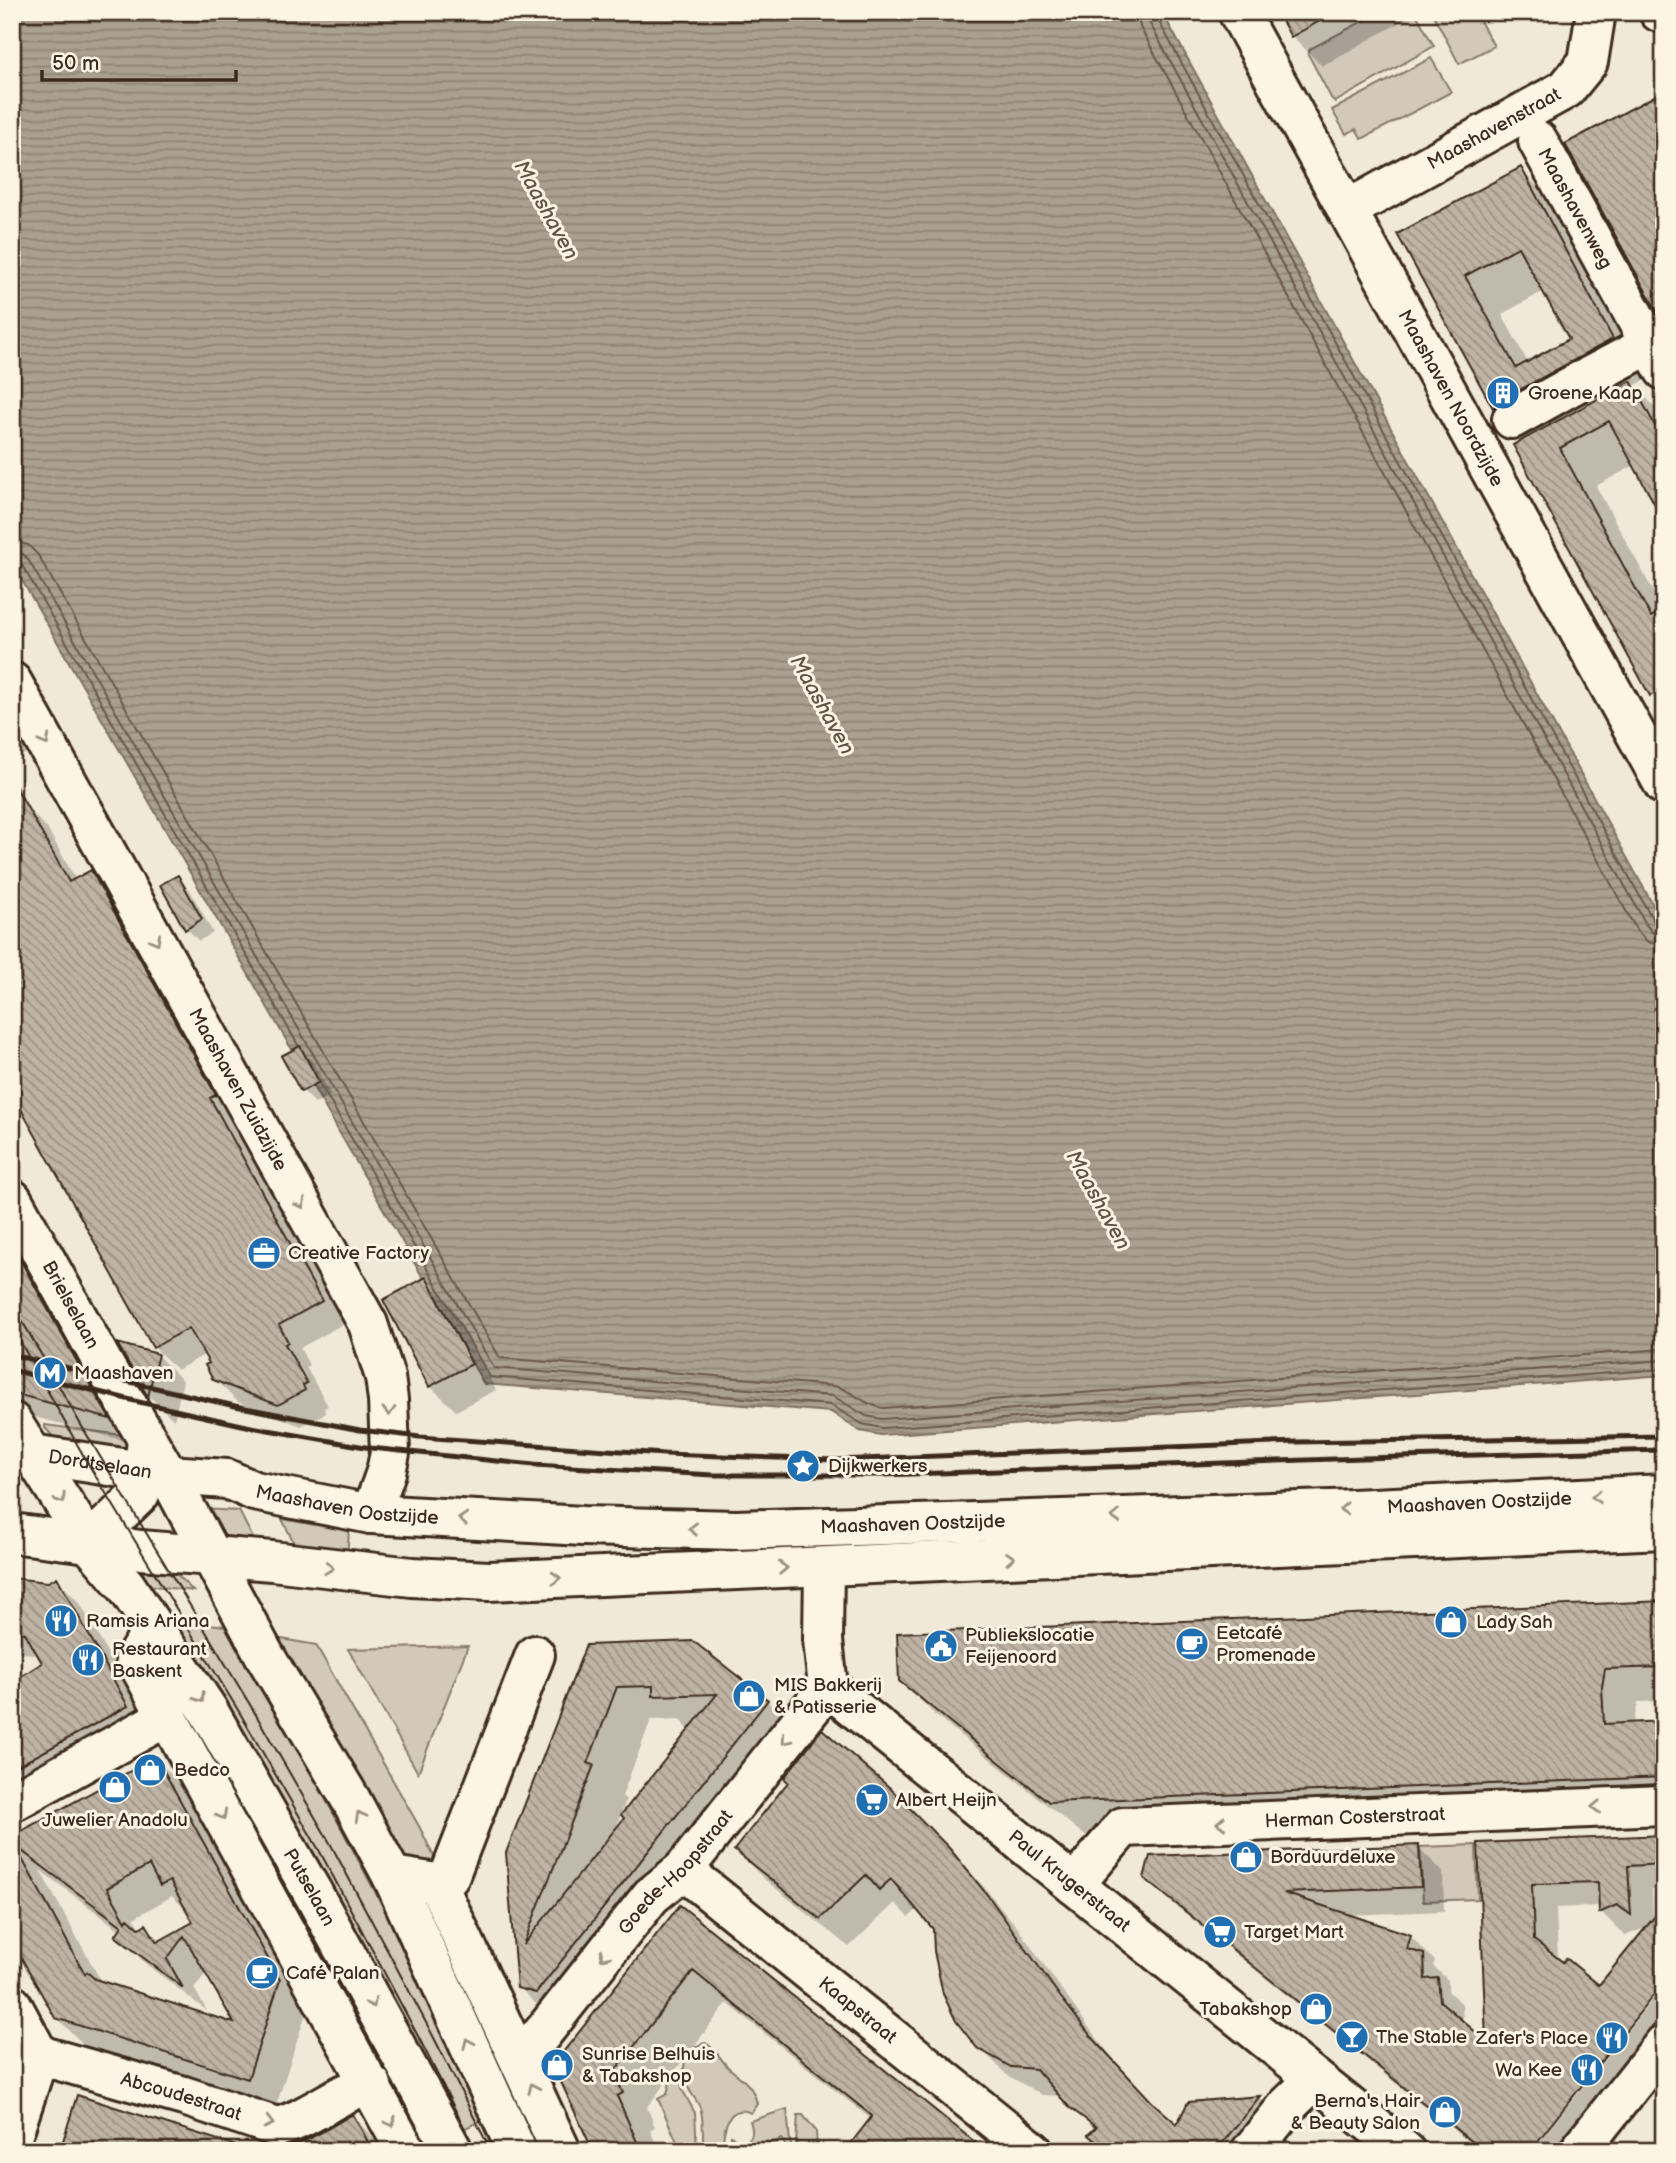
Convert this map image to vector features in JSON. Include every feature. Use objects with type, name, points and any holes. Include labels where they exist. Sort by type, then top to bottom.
[{"type":"street","name":"Maashaven Noordzijde","points":[[1238,12],[1664,785]]},
{"type":"street","name":"Maashavenstraat","points":[[1347,210],[1566,89],[1588,62],[1596,12]]},
{"type":"street","name":"Maashavenweg","points":[[1538,141],[1657,357]]},
{"type":"street","points":[[1503,423],[1586,378],[1657,357]]},
{"type":"street","name":"Maashaven Zuidzijde","points":[[12,682],[368,1324],[385,1377],[388,1400],[390,1453],[377,1497]]},
{"type":"street","name":"Brielselaan","points":[[12,1199],[145,1434],[166,1484],[212,1555]]},
{"type":"street","points":[[12,1422],[22,1453]]},
{"type":"street","name":"Dordtselaan","points":[[22,1453],[166,1484]]},
{"type":"street","name":"Dordtselaan","points":[[22,1453],[89,1543]]},
{"type":"street","points":[[89,1543],[140,1494],[166,1484],[167,1513],[155,1524],[126,1586]]},
{"type":"street","name":"Maashaven Oostzijde","points":[[166,1484],[377,1497],[583,1526],[736,1530],[1331,1510],[1664,1494]]},
{"type":"street","name":"Maashaven Oostzijde","points":[[212,1555],[412,1577],[489,1581],[1664,1529]]},
{"type":"street","points":[[12,1533],[141,1550],[212,1555],[265,1656],[351,1800],[392,1876],[517,2151]]},
{"type":"street","name":"Putselaan","points":[[89,1543],[126,1586],[208,1710],[453,2151]]},
{"type":"street","points":[[239,1605],[245,1584],[272,1561]]},
{"type":"street","points":[[824,1567],[823,1640],[828,1687]]},
{"type":"street","points":[[154,1628],[135,1658],[406,2151]]},
{"type":"street","points":[[392,1876],[437,1884],[449,1877],[535,1655]]},
{"type":"street","name":"Goede-Hoopstraat","points":[[516,2052],[541,2035],[651,1896],[683,1870],[828,1687]]},
{"type":"street","name":"Paul Krugerstraat","points":[[828,1687],[1405,2151]]},
{"type":"street","points":[[12,1802],[168,1716]]},
{"type":"street","name":"Herman Costerstraat","points":[[1074,1885],[1134,1813],[1664,1805]]},
{"type":"street","name":"Kaapstraat","points":[[683,1870],[1033,2151]]},
{"type":"street","points":[[437,1884],[561,2151]]},
{"type":"street","points":[[12,2005],[39,2055],[12,2137]]},
{"type":"street","points":[[1579,2151],[1664,2045]]},
{"type":"street","name":"Abcoudestraat","points":[[39,2055],[184,2096],[277,2127],[291,2124],[358,2087],[372,2085]]},
{"type":"street","points":[[1251,2151],[1288,2105],[1315,2079]]},
{"type":"shaded area","points":[[1380,12],[1415,12],[1434,46],[1335,102],[1308,54],[1310,49]]},
{"type":"shaded area","points":[[1442,12],[1475,12],[1494,46],[1459,64],[1434,16]]},
{"type":"shaded area","points":[[1431,58],[1451,92],[1362,139],[1356,129],[1346,134],[1332,110]]},
{"type":"shaded area","points":[[45,1425],[130,1436],[132,1451],[62,1446]]},
{"type":"shaded area","points":[[200,1509],[239,1511],[256,1544],[212,1534]]},
{"type":"shaded area","points":[[282,1519],[349,1531],[347,1558],[298,1551]]},
{"type":"shaded area","points":[[148,1556],[168,1565],[193,1591],[147,1585],[143,1575]]},
{"type":"shaded area","points":[[161,1617],[224,1626],[239,1647],[278,1711],[347,1839],[491,2116],[455,2133]]},
{"type":"shaded area","points":[[276,1638],[316,1645],[420,1828],[437,1863],[436,1867],[404,1860]]},
{"type":"shaded area","points":[[468,1646],[418,1773],[348,1649]]},
{"type":"shaded area","points":[[158,1664],[208,1738],[431,2151],[427,2151]]},
{"type":"shaded area","points":[[1476,1845],[1478,1899],[1423,1901],[1420,1847]]},
{"type":"shaded area","points":[[705,2043],[747,2083],[757,2104],[751,2113],[738,2111],[733,2114],[727,2123],[723,2142],[711,2151],[704,2149],[700,2108],[687,2084],[684,2069],[691,2050]]},
{"type":"shaded area","points":[[678,2071],[683,2091],[695,2113],[697,2151],[681,2151],[658,2099],[667,2094],[672,2074]]},
{"type":"shaded area","points":[[787,2109],[790,2142],[794,2151],[788,2151],[782,2139],[749,2151],[724,2151],[728,2148],[731,2136],[741,2143],[750,2138],[750,2121]]},
{"type":"shaded area","points":[[798,2115],[803,2115],[816,2131],[817,2151],[805,2151],[796,2143]]},
{"type":"water","name":"Maashaven","points":[[12,12],[1162,12],[1664,925],[1664,1375],[881,1435],[860,1431],[831,1412],[484,1384],[12,563]]},
{"type":"building","points":[[1277,12],[1336,12],[1291,37]]},
{"type":"building","points":[[1664,91],[1664,324],[1565,144]]},
{"type":"building","points":[[1521,167],[1613,339],[1501,400],[1493,408],[1397,234]],"holes":[[[1518,247],[1569,339],[1516,368],[1465,276]]]},
{"type":"building","points":[[1631,381],[1664,442],[1664,521],[1609,421],[1560,448],[1651,617],[1664,610],[1664,688],[1650,696],[1513,445]]},
{"type":"building","points":[[12,780],[69,882],[91,870],[216,1095],[210,1098],[322,1301],[279,1325],[288,1342],[285,1344],[307,1383],[303,1385],[305,1390],[278,1405],[213,1380],[205,1365],[209,1363],[189,1328],[153,1348],[12,1093]]},
{"type":"building","points":[[178,875],[202,919],[185,930],[160,885]]},
{"type":"building","points":[[300,1046],[319,1082],[301,1092],[281,1056]]},
{"type":"building","points":[[12,1245],[85,1376],[110,1419],[12,1393]]},
{"type":"building","points":[[426,1277],[472,1364],[429,1387],[383,1300]]},
{"type":"building","points":[[117,1343],[158,1354],[148,1397],[123,1354]]},
{"type":"building","points":[[57,1577],[128,1706],[12,1769],[12,1682],[42,1663],[25,1633],[12,1632],[12,1578],[48,1582]]},
{"type":"building","points":[[1664,1601],[1664,1667],[1605,1669],[1602,1687],[1604,1724],[1664,1721],[1664,1777],[1049,1802],[899,1681],[897,1633]]},
{"type":"building","points":[[693,1641],[768,1700],[536,1993],[517,1988],[506,1853],[586,1645]],"holes":[[[653,1686],[653,1696],[717,1694],[621,1815],[624,1818],[523,1945],[594,1765],[588,1763],[617,1687]]]},
{"type":"building","points":[[822,1729],[890,1788],[950,1849],[989,1897],[1091,2036],[1152,2102],[1177,2124],[1188,2102],[1260,2096],[1216,2151],[1108,2151],[1088,2135],[1096,2127],[1069,2107],[1036,2069],[1011,2067],[977,2048],[956,2021],[943,1994],[934,1951],[933,1929],[891,1879],[879,1890],[866,1875],[820,1919],[734,1850],[788,1782],[784,1778]]},
{"type":"building","points":[[156,1757],[280,1980],[248,2079],[55,2018],[12,1941],[12,1836]],"holes":[[[15,1846],[122,1926],[115,1936],[183,1988],[167,1959],[184,1936],[234,2023],[95,1979],[87,1972],[85,1974]],[[149,1865],[160,1886],[170,1881],[193,1922],[157,1942],[146,1924],[139,1928],[128,1918],[126,1921],[107,1888]]]},
{"type":"building","points":[[1664,1835],[1664,1864],[1628,1866],[1631,1915],[1617,1905],[1599,1913],[1598,1882],[1532,1884],[1534,1940],[1563,1962],[1566,1958],[1599,1985],[1664,1905],[1664,1982],[1530,2151],[1483,2151],[1144,1878],[1150,1856],[1419,1845],[1421,1887],[1284,1893],[1411,1935],[1407,1949],[1424,1954],[1425,1979],[1438,1978],[1440,2001],[1486,2041],[1478,1843]]},
{"type":"building","points":[[680,1905],[986,2151],[845,2151],[872,2116],[693,1971],[614,2072],[623,2093],[617,2096],[641,2151],[593,2151],[555,2069],[556,2061]]},
{"type":"building","points":[[77,2095],[237,2146],[237,2151],[60,2151]]},
{"type":"building","points":[[353,2114],[373,2151],[286,2151],[324,2131]]},
{"type":"tram line","points":[[12,1303],[81,1425],[330,1843],[491,2151]]},
{"type":"tram line","points":[[12,1327],[87,1462],[241,1715],[319,1850],[476,2151]]},
{"type":"railway","points":[[12,1355],[235,1406],[360,1430],[420,1437],[664,1454],[836,1460],[1297,1442],[1664,1436]]},
{"type":"railway","points":[[12,1370],[251,1427],[371,1448],[534,1465],[713,1475],[883,1475],[1664,1450]]},
{"type":"place","name":"Groene Kaap","points":[[1503,393]]},
{"type":"place","name":"Creative Factory","points":[[264,1253]]},
{"type":"place","name":"Maashaven","points":[[50,1373]]},
{"type":"place","name":"Dijkwerkers","points":[[803,1466]]},
{"type":"place","name":"Ramsis Ariana","points":[[61,1621]]},
{"type":"place","name":"Lady Sah","points":[[1451,1622]]},
{"type":"place","name":"Eetcafé Promenade","points":[[1192,1644]]},
{"type":"place","name":"Publiekslocatie Feijenoord","points":[[941,1646]]},
{"type":"place","name":"Restaurant Baskent","points":[[88,1660]]},
{"type":"place","name":"MIS Bakkerij & Patisserie","points":[[749,1696]]},
{"type":"place","name":"Bedco","points":[[150,1770]]},
{"type":"place","name":"Juwelier Anadolu","points":[[115,1787]]},
{"type":"place","name":"Albert Heijn","points":[[872,1800]]},
{"type":"place","name":"Borduurdeluxe","points":[[1246,1857]]},
{"type":"place","name":"Target Mart","points":[[1220,1932]]},
{"type":"place","name":"Café Palan","points":[[262,1973]]},
{"type":"place","name":"Tabakshop","points":[[1316,2009]]},
{"type":"place","name":"The Stable","points":[[1352,2037]]},
{"type":"place","name":"Zafer's Place","points":[[1612,2038]]},
{"type":"place","name":"Sunrise Belhuis & Tabakshop","points":[[557,2065]]},
{"type":"place","name":"Wa Kee","points":[[1587,2070]]},
{"type":"place","name":"Berna's Hair & Beauty Salon","points":[[1445,2112]]}]
